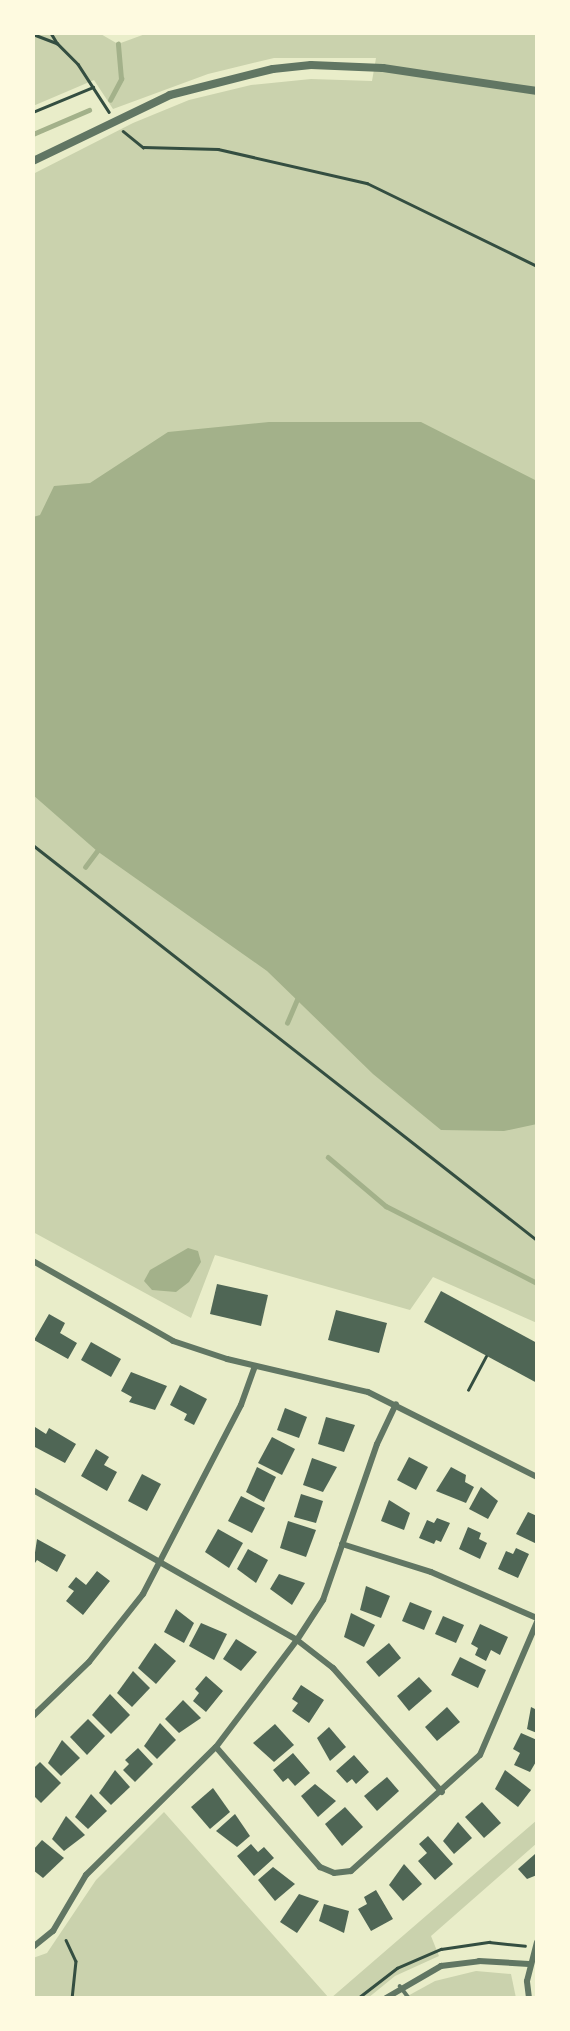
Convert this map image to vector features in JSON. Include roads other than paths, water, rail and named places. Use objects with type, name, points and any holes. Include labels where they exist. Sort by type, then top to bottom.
[{"type":"street","points":[[33,161],[170,95],[273,69],[311,65],[383,68],[537,91]]},
{"type":"street","points":[[33,1261],[173,1342],[255,1366],[343,1386],[396,1404],[537,1477]]},
{"type":"street","points":[[33,1716],[117,1631],[159,1564],[241,1405],[255,1366]]},
{"type":"street","points":[[33,1947],[53,1931],[86,1875],[216,1747],[297,1640],[323,1600],[377,1444],[396,1404]]},
{"type":"street","points":[[33,1490],[297,1640],[333,1668],[442,1791]]},
{"type":"street","points":[[216,1747],[320,1867],[334,1873],[351,1871],[480,1755],[537,1620],[431,1572],[342,1544]]},
{"type":"street","points":[[529,1998],[529,1964],[537,1942]]},
{"type":"street","points":[[386,1998],[400,1986],[428,1971],[467,1961],[529,1964]]},
{"type":"lane","points":[[400,1986],[409,1998]]},
{"type":"waterway","points":[[110,100],[121,79],[118,44]]},
{"type":"waterway","points":[[33,134],[89,110]]},
{"type":"waterway","points":[[85,867],[97,851]]},
{"type":"waterway","points":[[287,1023],[297,999]]},
{"type":"waterway","points":[[328,1157],[386,1206],[537,1283]]}]
